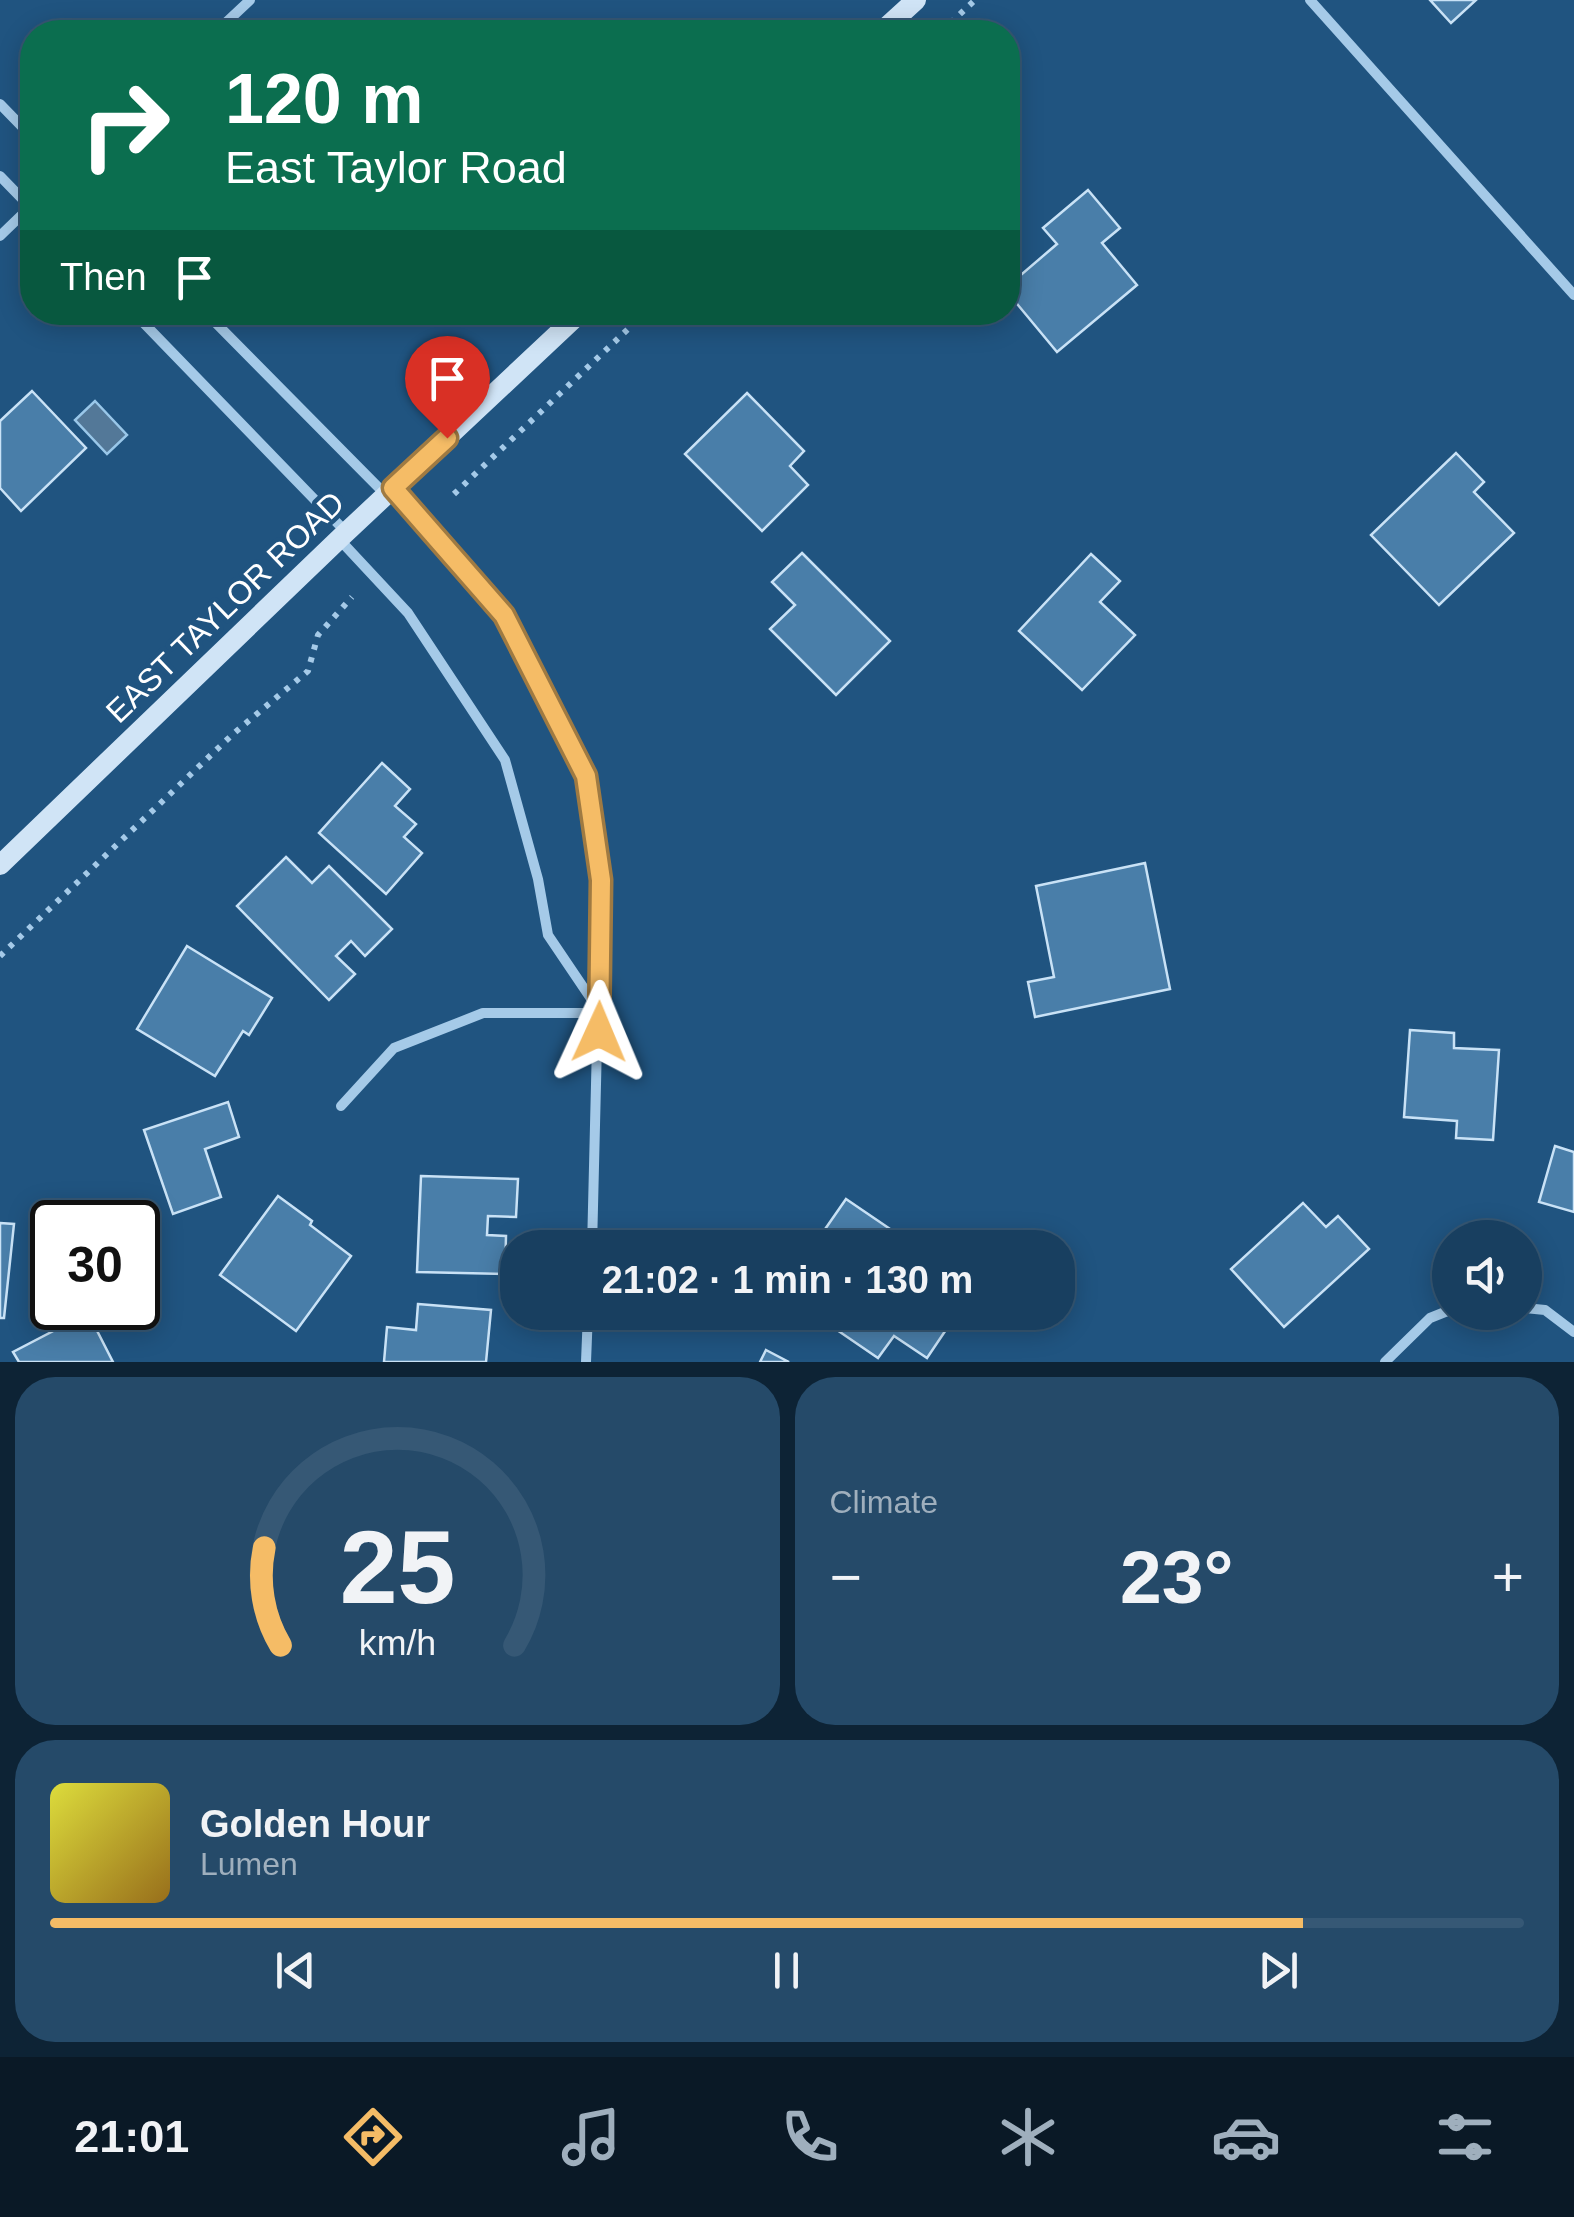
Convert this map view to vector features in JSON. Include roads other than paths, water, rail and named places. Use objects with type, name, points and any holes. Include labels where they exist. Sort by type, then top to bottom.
[{"type":"main road","points":[[894,20],[916,0]]},
{"type":"main road","name":"EAST TAYLOR ROAD","points":[[0,865],[342,535],[567,325]]},
{"type":"street","points":[[229,20],[250,0]]},
{"type":"street","points":[[1310,0],[1574,295]]},
{"type":"street","points":[[0,104],[20,125]]},
{"type":"street","points":[[0,176],[20,195]]},
{"type":"street","points":[[0,236],[20,218]]},
{"type":"street","points":[[145,325],[342,535],[408,613],[505,760],[538,879],[548,935],[600,1013]]},
{"type":"street","points":[[218,325],[389,492],[504,615],[586,776],[601,880],[593,1230]]},
{"type":"street","points":[[340,1106],[394,1048],[483,1013],[600,1013]]},
{"type":"street","points":[[1542,1310],[1574,1332]]},
{"type":"street","points":[[1385,1362],[1432,1317]]},
{"type":"street","points":[[586,1362],[587,1330]]},
{"type":"water","points":[[95,401],[127,435],[107,454],[75,420]]}]
